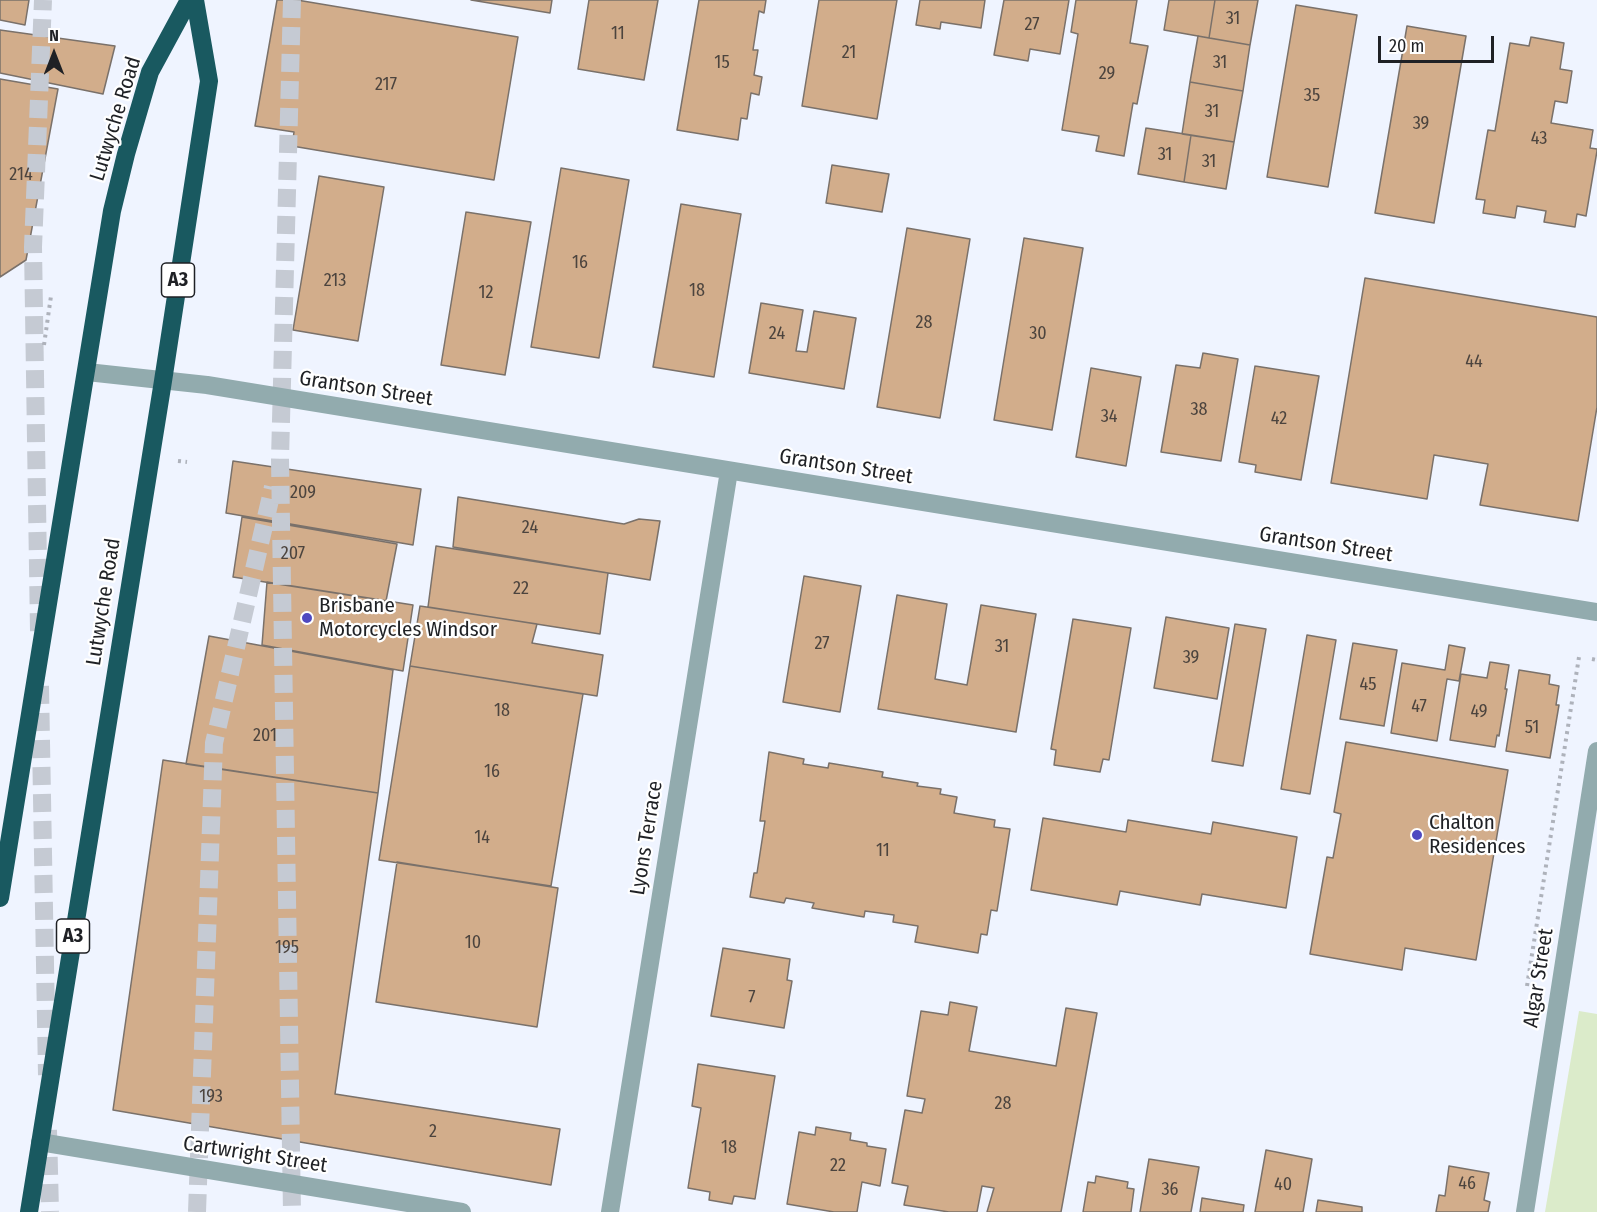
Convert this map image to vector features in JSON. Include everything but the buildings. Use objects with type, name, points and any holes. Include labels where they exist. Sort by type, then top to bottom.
[{"type":"highway","name":"Lutwyche Road","points":[[0,898],[112,211],[150,72],[189,0]]},
{"type":"highway","name":"Lutwyche Road","points":[[29,1212],[209,81],[195,0]]},
{"type":"street","name":"Grantson Street","points":[[87,372],[207,385],[1597,612]]},
{"type":"street","name":"Lyons Terrace","points":[[610,1212],[729,471]]},
{"type":"street","name":"Algar Street","points":[[1525,1212],[1597,751]]},
{"type":"street","name":"Cartwright Street","points":[[40,1142],[462,1212]]},
{"type":"path","points":[[44,345],[51,296]]},
{"type":"path","points":[[1527,986],[1579,657]]},
{"type":"green space","points":[[1579,1011],[1597,1014],[1597,1212],[1545,1212]]},
{"type":"tunnel","points":[[39,631],[33,247],[43,0]]},
{"type":"tunnel","points":[[292,0],[280,459],[292,1212]]},
{"type":"tunnel","points":[[197,1212],[214,743],[273,487]]},
{"type":"tunnel","points":[[40,686],[47,1075]]},
{"type":"tunnel","points":[[48,1130],[50,1212]]},
{"type":"place","name":"Brisbane Motorcycles Windsor","points":[[307,618]]},
{"type":"place","name":"Chalton Residences","points":[[1417,835]]}]
